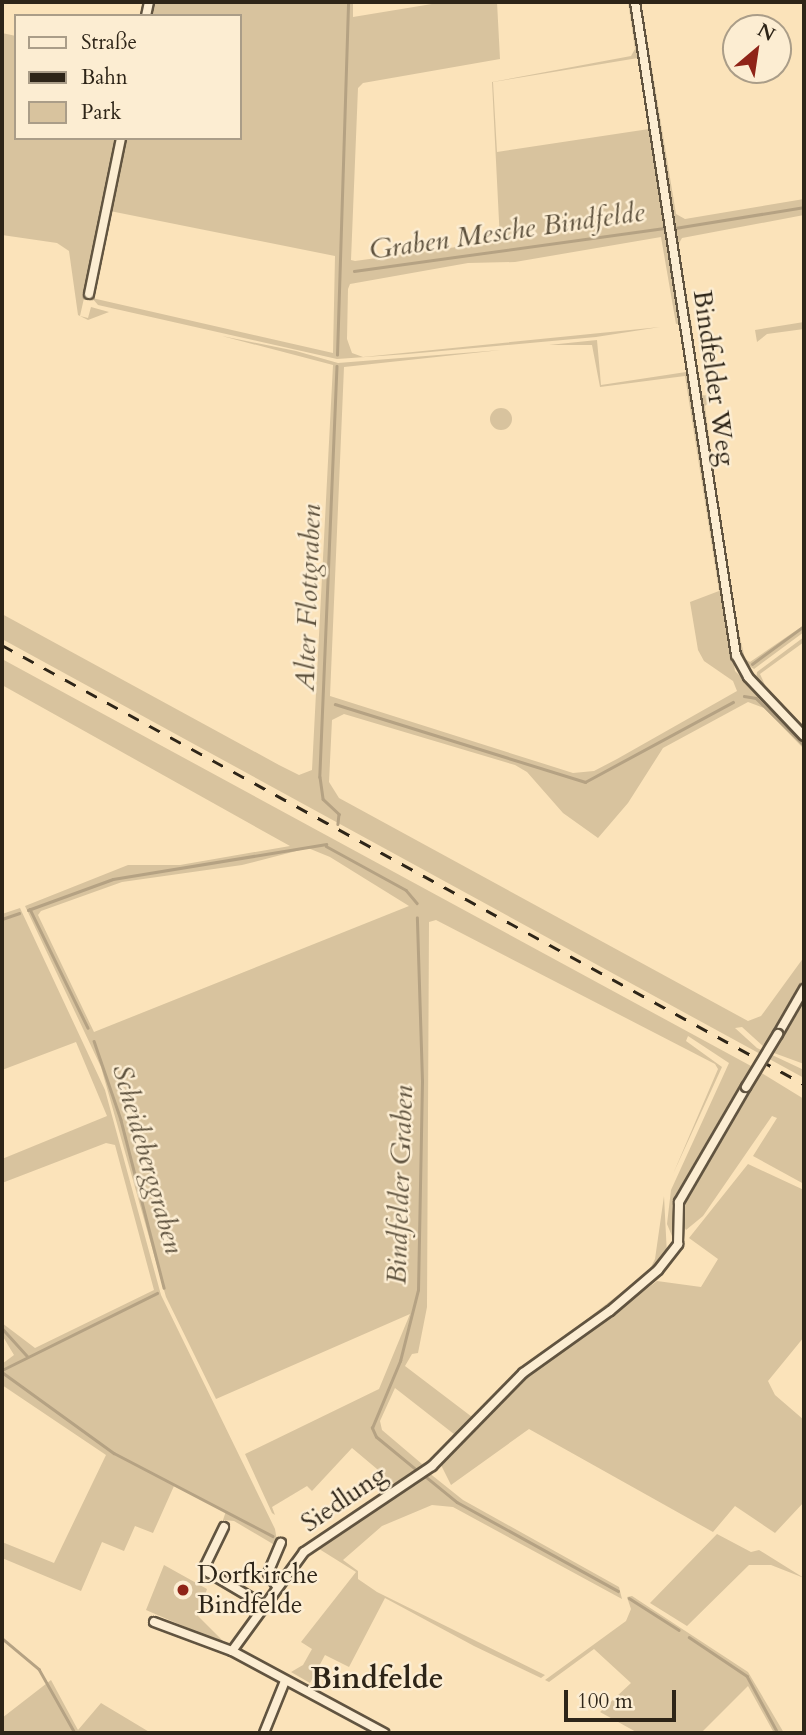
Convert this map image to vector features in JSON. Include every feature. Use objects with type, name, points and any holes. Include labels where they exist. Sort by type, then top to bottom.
[{"type":"street","name":"Bindfelder Weg","points":[[635,2],[736,655],[748,677],[804,736]]},
{"type":"street","points":[[89,294],[121,140]]},
{"type":"street","name":"Siedlung","points":[[232,1651],[276,1585],[317,1541],[428,1468],[467,1435],[523,1373],[635,1292],[669,1257],[680,1236],[679,1202],[804,989]]},
{"type":"street","points":[[224,1527],[205,1566],[208,1572],[262,1604]]},
{"type":"street","points":[[276,1585],[268,1573],[281,1543]]},
{"type":"street","points":[[154,1622],[232,1651],[384,1733]]},
{"type":"street","points":[[264,1733],[285,1681]]},
{"type":"green space","points":[[152,2],[353,2],[353,17],[444,2],[497,2],[500,59],[363,83],[358,88],[351,260],[355,261],[500,241],[492,82],[631,56],[635,49],[628,2],[632,2],[642,73],[638,58],[493,82],[497,152],[649,129],[646,91],[681,323],[676,324],[661,237],[515,262],[468,263],[350,284],[348,289],[347,339],[352,353],[363,357],[660,327],[596,337],[408,354],[337,359],[98,305],[92,298],[333,353],[335,256],[110,211],[125,140],[242,140],[242,14],[149,14]]},
{"type":"green space","points":[[637,2],[641,2],[676,214],[685,219],[804,199],[804,215],[682,238],[678,245],[692,327],[687,324]]},
{"type":"green space","points":[[2,33],[14,36],[14,140],[120,140],[80,316],[69,251],[57,243],[2,235]]},
{"type":"green space","points":[[91,307],[109,312],[88,320],[80,316],[88,318]]},
{"type":"green space","points":[[804,322],[804,329],[767,334],[757,342],[755,330]]},
{"type":"green space","points":[[222,336],[296,351],[338,363],[501,350],[344,367],[330,696],[573,773],[594,771],[737,691],[733,681],[704,661],[698,650],[690,602],[719,591],[685,376],[600,387],[592,345],[549,345],[597,340],[601,385],[686,372],[687,355],[735,671],[804,739],[804,749],[764,708],[748,702],[663,748],[628,803],[598,838],[563,813],[527,772],[515,765],[344,714],[332,720],[329,782],[339,798],[748,1021],[761,1016],[804,957],[804,983],[764,1047],[742,1027],[735,1028],[757,1048],[804,1070],[804,1078],[2,639],[2,614],[279,765],[299,775],[312,770],[333,365]]},
{"type":"green space","points":[[698,395],[716,396],[705,406],[729,590],[745,659],[750,662],[804,625],[804,632],[754,669],[742,661],[732,626]]},
{"type":"green space","points":[[497,408],[505,408],[512,415],[512,423],[505,430],[497,430],[490,423],[490,415]]},
{"type":"green space","points":[[804,637],[804,642],[760,674],[770,696],[756,680],[757,672]]},
{"type":"green space","points":[[2,659],[751,1066],[675,1203],[674,1241],[667,1224],[671,1190],[729,1063],[688,1036],[686,1041],[722,1067],[673,1174],[718,1069],[715,1064],[436,920],[429,922],[427,1307],[418,1353],[412,1354],[405,1366],[476,1420],[459,1438],[395,1388],[380,1421],[382,1430],[422,1464],[437,1456],[396,1485],[352,1448],[312,1491],[307,1486],[272,1507],[275,1515],[272,1513],[245,1454],[379,1389],[410,1314],[216,1399],[166,1297],[101,1067],[25,906],[128,865],[180,865],[290,846],[2,685]],"holes":[[[308,848],[330,857],[409,906],[94,1032],[38,915],[41,911],[122,882],[242,865]]]},
{"type":"green space","points":[[20,908],[105,1090],[161,1295],[275,1529],[278,1547],[234,1521],[223,1520],[226,1511],[174,1486],[153,1533],[135,1526],[124,1551],[102,1542],[81,1591],[2,1558],[2,1542],[54,1563],[106,1455],[2,1385],[2,1364],[14,1355],[2,1335],[2,1323],[35,1348],[154,1290],[115,1145],[106,1143],[2,1183],[2,1159],[107,1116],[76,1042],[2,1070],[2,914]]},
{"type":"green space","points":[[804,995],[804,1064],[774,1053]]},
{"type":"green space","points":[[760,1072],[804,1099],[804,1184],[753,1156],[777,1118],[772,1116],[703,1216],[686,1230],[679,1218],[681,1204]]},
{"type":"green space","points":[[748,1164],[804,1190],[804,1337],[768,1381],[775,1395],[804,1420],[804,1502],[775,1533],[735,1506],[713,1532],[529,1429],[451,1485],[440,1463],[520,1383],[657,1281],[701,1287],[718,1259],[689,1238]]},
{"type":"green space","points":[[664,1196],[667,1255],[633,1289],[515,1375],[649,1271],[655,1259]]},
{"type":"green space","points":[[428,1472],[463,1500],[619,1587],[622,1599],[453,1507],[432,1505],[382,1526],[343,1560],[358,1571],[358,1579],[377,1592],[545,1675],[541,1678],[474,1646],[385,1598],[349,1667],[325,1655],[310,1683],[291,1672],[303,1665],[312,1649],[301,1642],[356,1572],[316,1547]]},
{"type":"green space","points":[[717,1534],[751,1552],[759,1550],[804,1578],[771,1565],[749,1565],[687,1626],[650,1603]]},
{"type":"green space","points":[[164,1565],[207,1589],[198,1616],[227,1645],[146,1610]]},
{"type":"green space","points":[[632,1596],[748,1672],[784,1733],[774,1733],[748,1686],[701,1733],[638,1733],[600,1712],[631,1683],[594,1649],[549,1682],[545,1680],[626,1621],[631,1609],[627,1597]]},
{"type":"green space","points":[[51,1680],[78,1730],[101,1703],[151,1733],[2,1733],[2,1718]]},
{"type":"waterway","name":"Alter Flottgraben","points":[[337,355],[348,2]]},
{"type":"waterway","name":"Graben Mesche Bindfelde","points":[[675,228],[804,207]]},
{"type":"waterway","name":"Graben Mesche Bindfelde","points":[[354,271],[664,228]]},
{"type":"waterway","name":"Alter Flottgraben","points":[[337,366],[320,777],[323,799],[339,814],[338,824]]},
{"type":"waterway","name":"Graben Mesche Bindfelde","points":[[752,664],[804,626]]},
{"type":"waterway","points":[[744,696],[756,698],[804,745]]},
{"type":"waterway","points":[[335,704],[585,782],[733,702]]},
{"type":"waterway","name":"Alter Flottgraben","points":[[28,910],[113,879],[326,844]]},
{"type":"waterway","name":"Bindfelder Graben","points":[[326,846],[406,890],[417,903]]},
{"type":"waterway","name":"Scheideberggraben","points":[[30,909],[88,1028]]},
{"type":"waterway","name":"Alter Flottgraben","points":[[2,919],[19,913]]},
{"type":"waterway","name":"Bindfelder Graben","points":[[415,1469],[376,1437],[372,1428],[400,1361],[418,1290],[422,1081],[417,918]]},
{"type":"waterway","name":"Scheideberggraben","points":[[94,1041],[121,1120],[164,1288]]},
{"type":"waterway","name":"Scheideberggraben","points":[[2,1370],[157,1293]]},
{"type":"waterway","points":[[2,1328],[27,1356]]},
{"type":"waterway","points":[[2,1372],[114,1453],[273,1536]]},
{"type":"waterway","name":"Bindfelder Graben","points":[[425,1476],[457,1502],[618,1591]]},
{"type":"waterway","name":"Bindfelder Graben","points":[[629,1598],[679,1630]]},
{"type":"waterway","name":"Bindfelder Graben","points":[[689,1637],[747,1676],[778,1733]]},
{"type":"waterway","name":"Scheideberggraben","points":[[3,1639],[39,1669],[75,1733]]},
{"type":"railway","points":[[2,645],[804,1084]]},
{"type":"place","name":"Dorfkirche Bindfelde","points":[[183,1590]]},
{"type":"district","name":"Bindfelde","points":[[377,1679]]}]
